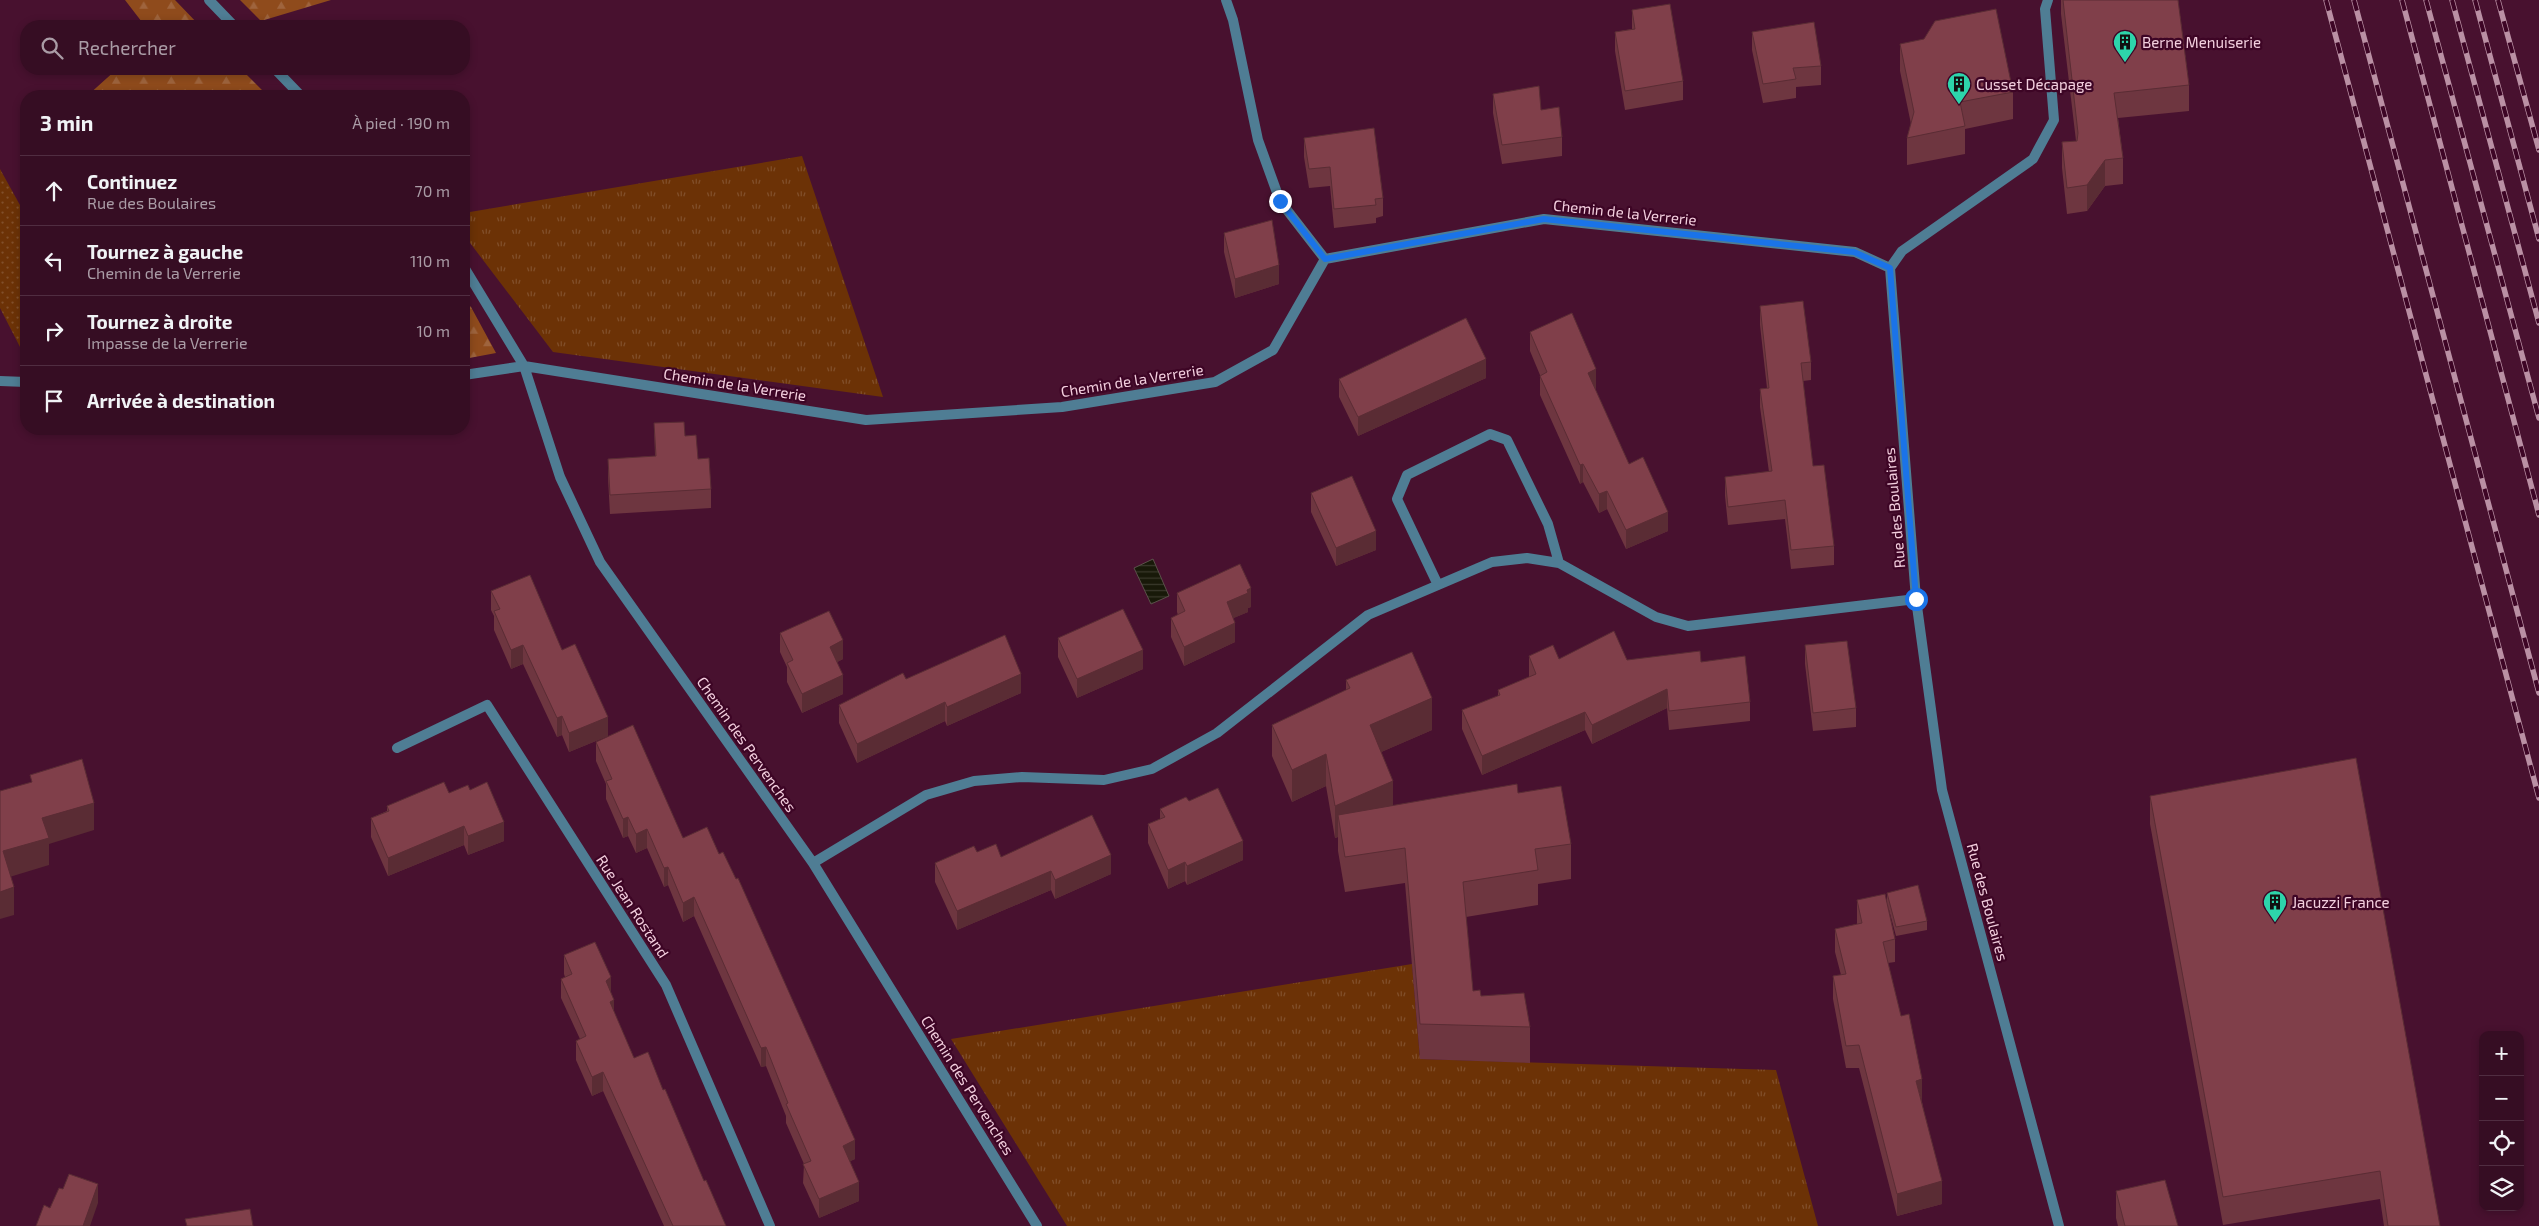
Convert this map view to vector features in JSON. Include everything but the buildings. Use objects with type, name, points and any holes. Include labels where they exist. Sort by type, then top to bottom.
[{"type":"street","points":[[209,0],[228,20]]},
{"type":"street","points":[[1226,0],[1233,20],[1258,140],[1280,201],[1325,259]]},
{"type":"street","points":[[1890,268],[1902,251],[2033,159],[2054,120],[2045,9],[2048,0]]},
{"type":"street","points":[[281,75],[295,90]]},
{"type":"street","name":"Chemin de la Verrerie","points":[[470,374],[524,366],[866,420],[1062,407],[1215,382],[1273,350],[1325,259],[1544,219],[1854,252],[1890,268]]},
{"type":"street","name":"Rue des Boulaires","points":[[1890,268],[1916,599],[1942,790],[2059,1226]]},
{"type":"street","name":"Chemin des Pervenches","points":[[470,276],[524,366],[560,477],[600,562],[813,863],[1037,1226]]},
{"type":"street","points":[[0,381],[20,382]]},
{"type":"street","points":[[1438,586],[1398,499],[1406,475],[1490,434],[1508,440],[1548,524],[1559,563]]},
{"type":"street","points":[[813,863],[926,795],[974,781],[1022,777],[1104,780],[1152,769],[1217,733],[1368,615],[1492,562],[1527,558],[1559,563],[1656,617],[1688,626],[1916,599]]},
{"type":"street","name":"Rue Jean Rostand","points":[[397,748],[487,705],[666,985],[770,1226]]},
{"type":"green space","points":[[125,0],[175,0],[194,20],[140,20]]},
{"type":"green space","points":[[240,0],[331,0],[264,20],[260,20]]},
{"type":"green space","points":[[110,75],[247,75],[262,90],[94,90]]},
{"type":"green space","points":[[802,156],[883,397],[553,352],[470,243],[470,212]]},
{"type":"green space","points":[[0,169],[20,205],[20,347],[0,308]]},
{"type":"green space","points":[[470,306],[471,307],[496,353],[470,358]]},
{"type":"green space","points":[[1412,964],[1420,1059],[1776,1070],[1818,1226],[1067,1226],[951,1039]]},
{"type":"shaded area","points":[[1153,559],[1169,596],[1151,604],[1134,568]]},
{"type":"railway","points":[[2326,0],[2539,798]]},
{"type":"railway","points":[[2354,0],[2539,693]]},
{"type":"railway","points":[[2402,0],[2539,515]]},
{"type":"railway","points":[[2426,0],[2539,418]]},
{"type":"railway","points":[[2452,0],[2539,323]]},
{"type":"railway","points":[[2475,0],[2539,239]]},
{"type":"railway","points":[[2498,0],[2539,150]]},
{"type":"place","name":"Berne Menuiserie","points":[[2125,63]]},
{"type":"place","name":"Cusset Décapage","points":[[1959,105]]},
{"type":"place","name":"Jacuzzi France","points":[[2275,923]]},
{"type":"route","points":[[1280,201],[1325,259],[1544,219],[1854,252],[1890,268],[1916,599]]}]
